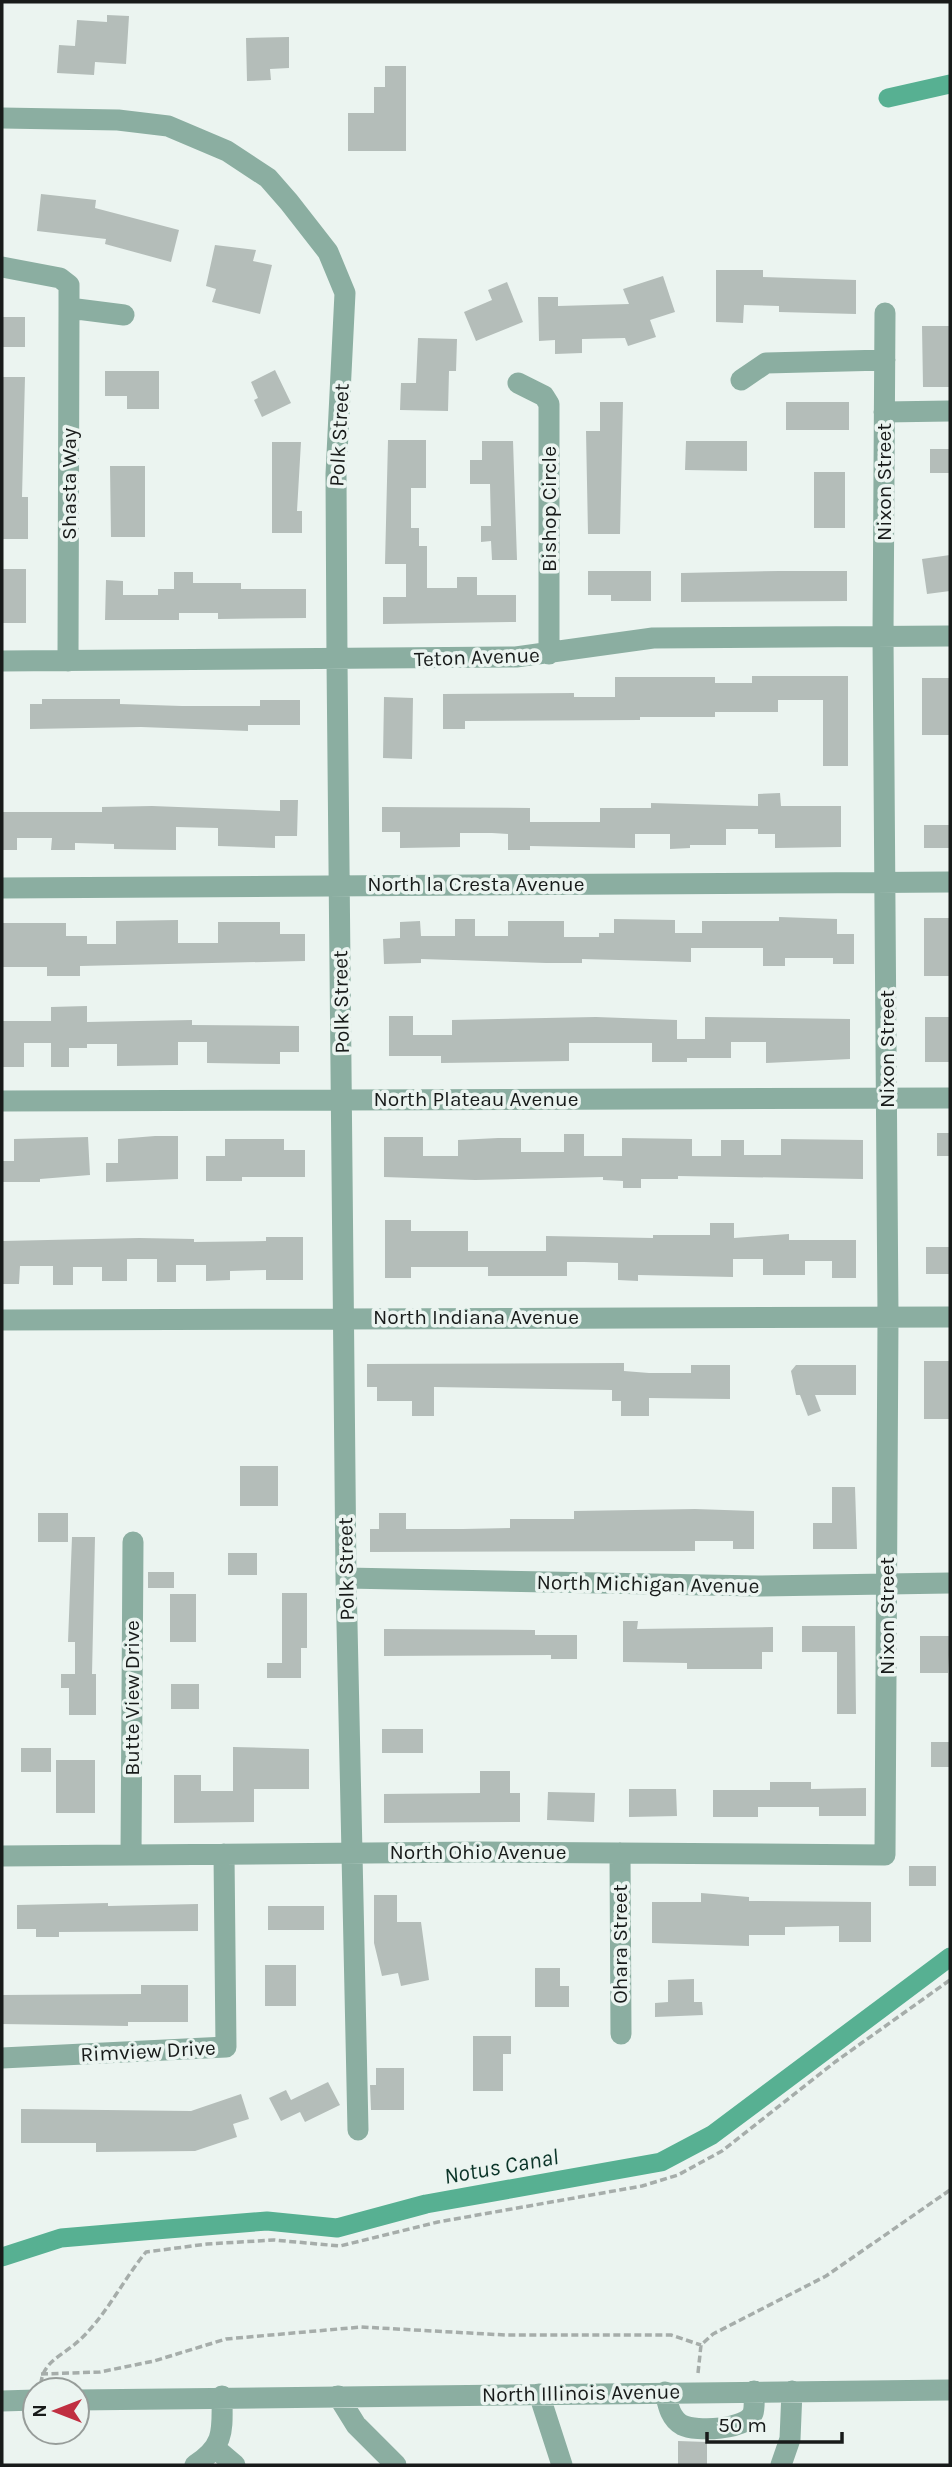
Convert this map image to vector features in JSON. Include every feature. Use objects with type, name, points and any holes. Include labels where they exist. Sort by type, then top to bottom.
[{"type":"street","name":"Polk Street","points":[[2,118],[118,120],[168,126],[228,151],[268,178],[328,252],[345,293],[336,474],[337,660],[346,1578],[358,2130]]},
{"type":"street","name":"Shasta Way","points":[[2,267],[60,278],[69,285],[68,661]]},
{"type":"street","points":[[69,308],[124,315]]},
{"type":"street","name":"Nixon Street","points":[[885,313],[883,636],[888,1317],[886,1785]]},
{"type":"street","points":[[741,380],[766,363],[885,360]]},
{"type":"street","name":"Bishop Circle","points":[[518,383],[537,391],[550,404],[550,654]]},
{"type":"street","points":[[884,412],[950,411]]},
{"type":"street","name":"Teton Avenue","points":[[2,662],[337,660],[550,654],[609,642],[653,638],[950,636]]},
{"type":"street","name":"North la Cresta Avenue","points":[[2,888],[950,882]]},
{"type":"street","name":"North Plateau Avenue","points":[[2,1101],[950,1098]]},
{"type":"street","name":"North Indiana Avenue","points":[[2,1320],[950,1317]]},
{"type":"street","name":"Butte View Drive","points":[[131,1855],[133,1542]]},
{"type":"street","name":"North Michigan Avenue","points":[[346,1578],[758,1586],[950,1583]]},
{"type":"street","name":"North Ohio Avenue","points":[[2,1856],[350,1853],[885,1855],[886,1785]]},
{"type":"street","name":"Ohara Street","points":[[620,1853],[621,2034]]},
{"type":"street","name":"Rimview Drive","points":[[2,2058],[226,2048],[224,1854]]},
{"type":"street","name":"North Illinois Avenue","points":[[91,2400],[222,2396],[950,2390]]},
{"type":"street","points":[[665,2392],[670,2412],[681,2424],[712,2429],[748,2420],[753,2413],[754,2391]]},
{"type":"street","points":[[781,2465],[790,2439],[792,2391]]},
{"type":"street","points":[[539,2394],[562,2465]]},
{"type":"street","points":[[195,2465],[215,2448],[222,2437],[222,2396]]},
{"type":"street","points":[[338,2396],[356,2425],[396,2465]]},
{"type":"street","points":[[2,2401],[21,2400]]},
{"type":"street","points":[[215,2448],[235,2465]]},
{"type":"path","points":[[41,2374],[55,2357],[75,2344],[89,2330],[146,2252],[262,2241],[340,2246],[438,2222],[642,2186],[678,2175],[722,2151],[835,2062],[950,1980]]},
{"type":"path","points":[[698,2392],[701,2345],[729,2324],[826,2276],[950,2190]]},
{"type":"path","points":[[41,2374],[100,2372],[154,2361],[226,2339],[361,2327],[505,2335],[671,2335],[701,2345]]},
{"type":"building","points":[[107,15],[129,16],[126,64],[95,62],[94,75],[57,73],[59,45],[75,46],[77,20],[107,22]]},
{"type":"building","points":[[289,37],[289,68],[270,69],[271,80],[247,81],[246,38]]},
{"type":"building","points":[[385,66],[406,66],[406,151],[348,151],[348,113],[374,113],[374,87],[385,87]]},
{"type":"building","points":[[41,194],[96,200],[95,208],[179,230],[171,262],[105,244],[106,239],[37,231]]},
{"type":"building","points":[[215,245],[256,250],[253,261],[272,265],[260,314],[212,302],[216,289],[206,286]]},
{"type":"building","points":[[716,270],[763,270],[763,277],[856,280],[856,314],[779,312],[779,306],[744,305],[743,323],[716,322]]},
{"type":"building","points":[[663,276],[675,312],[650,320],[656,337],[628,346],[625,338],[582,339],[582,353],[555,354],[555,340],[539,341],[538,297],[558,297],[558,306],[629,304],[623,289]]},
{"type":"building","points":[[507,282],[523,322],[476,341],[464,312],[492,300],[488,290]]},
{"type":"building","points":[[2,317],[25,317],[25,347],[2,347]]},
{"type":"building","points":[[922,326],[950,326],[950,387],[923,387]]},
{"type":"building","points":[[418,338],[457,339],[456,371],[449,371],[448,411],[400,410],[401,383],[416,383]]},
{"type":"building","points":[[275,370],[291,403],[262,417],[254,400],[258,398],[251,382]]},
{"type":"building","points":[[105,371],[159,371],[159,409],[127,409],[127,396],[105,396]]},
{"type":"building","points":[[2,377],[25,377],[22,497],[28,497],[28,539],[2,539]]},
{"type":"building","points":[[600,402],[623,402],[620,534],[588,534],[586,431],[600,431]]},
{"type":"building","points":[[786,402],[849,402],[849,430],[786,430]]},
{"type":"building","points":[[388,440],[426,440],[426,488],[411,488],[411,528],[419,528],[419,546],[427,546],[427,588],[457,588],[457,577],[477,577],[477,595],[516,595],[516,622],[383,624],[383,597],[406,597],[406,564],[385,564]]},
{"type":"building","points":[[482,441],[513,441],[517,560],[492,560],[491,541],[481,542],[481,526],[491,526],[490,484],[470,484],[470,460],[482,460]]},
{"type":"building","points":[[686,441],[747,441],[747,471],[685,470]]},
{"type":"building","points":[[272,442],[301,442],[297,511],[302,511],[302,533],[272,533]]},
{"type":"building","points":[[930,449],[950,449],[950,473],[930,473]]},
{"type":"building","points":[[110,466],[145,466],[145,537],[111,537]]},
{"type":"building","points":[[814,472],[845,472],[845,528],[814,528]]},
{"type":"building","points":[[950,555],[950,591],[927,594],[922,559]]},
{"type":"building","points":[[2,569],[26,569],[26,623],[2,623]]},
{"type":"building","points":[[588,571],[651,571],[651,601],[611,601],[611,595],[588,595]]},
{"type":"building","points":[[847,571],[847,601],[681,602],[681,573]]},
{"type":"building","points":[[174,572],[193,572],[193,583],[241,583],[241,589],[306,589],[306,618],[218,619],[218,613],[179,613],[179,620],[105,620],[106,580],[123,581],[123,595],[158,595],[158,589],[174,589]]},
{"type":"building","points":[[752,676],[848,676],[848,766],[823,766],[823,700],[778,700],[778,712],[715,712],[715,717],[465,721],[465,729],[443,729],[443,694],[574,693],[574,697],[615,697],[615,677],[715,677],[715,683],[752,683]]},
{"type":"building","points":[[922,678],[950,678],[950,735],[922,735]]},
{"type":"building","points":[[384,697],[413,698],[412,759],[383,758]]},
{"type":"building","points":[[42,699],[120,699],[120,704],[182,706],[260,706],[260,700],[300,700],[300,725],[248,725],[248,731],[141,727],[30,729],[30,704],[42,704]]},
{"type":"building","points":[[780,793],[781,806],[841,806],[841,847],[775,848],[775,834],[758,834],[758,829],[726,829],[726,845],[690,845],[690,848],[670,849],[670,834],[635,834],[635,848],[530,846],[530,850],[508,850],[508,834],[460,833],[460,847],[400,848],[400,832],[382,832],[382,807],[530,808],[530,822],[600,822],[600,808],[651,808],[651,803],[758,806],[758,794]]},
{"type":"building","points":[[280,800],[298,800],[297,836],[275,836],[275,848],[218,846],[218,828],[176,827],[176,850],[114,849],[114,844],[75,843],[75,850],[51,850],[52,838],[17,838],[17,850],[2,850],[2,812],[102,812],[102,807],[152,806],[280,811]]},
{"type":"building","points":[[924,825],[950,825],[950,848],[924,848]]},
{"type":"building","points":[[779,917],[837,919],[837,934],[854,934],[854,964],[833,964],[833,958],[785,958],[785,966],[763,966],[763,948],[691,948],[691,962],[582,959],[582,963],[546,963],[421,959],[421,963],[384,964],[383,939],[400,938],[400,922],[420,921],[421,936],[455,936],[455,919],[475,919],[475,936],[508,936],[508,921],[564,921],[564,937],[599,937],[599,933],[614,933],[614,919],[675,920],[675,933],[702,933],[702,921],[779,921]]},
{"type":"building","points":[[924,918],[950,918],[950,976],[924,976]]},
{"type":"building","points":[[178,920],[178,943],[218,943],[218,922],[280,922],[280,934],[305,934],[305,961],[80,966],[80,976],[47,976],[47,967],[2,967],[2,923],[66,923],[66,936],[87,936],[87,944],[116,944],[116,921]]},
{"type":"building","points":[[87,1006],[87,1022],[192,1020],[192,1025],[299,1026],[299,1052],[280,1052],[280,1064],[207,1063],[207,1042],[178,1042],[178,1065],[117,1066],[117,1044],[87,1044],[87,1048],[69,1048],[69,1067],[51,1067],[51,1043],[24,1043],[24,1067],[2,1067],[2,1021],[51,1021],[51,1007]]},
{"type":"building","points":[[389,1016],[413,1016],[413,1035],[452,1035],[452,1020],[596,1017],[677,1020],[677,1039],[705,1039],[705,1017],[850,1019],[850,1059],[766,1063],[766,1042],[731,1042],[731,1058],[687,1058],[687,1062],[652,1062],[652,1043],[569,1043],[569,1061],[441,1063],[441,1056],[389,1056]]},
{"type":"building","points":[[925,1017],[950,1017],[950,1062],[925,1062]]},
{"type":"building","points":[[937,1133],[950,1133],[950,1156],[937,1156]]},
{"type":"building","points":[[564,1134],[584,1134],[584,1156],[622,1156],[622,1138],[692,1139],[692,1156],[721,1156],[721,1140],[744,1140],[744,1155],[781,1155],[781,1139],[863,1140],[863,1179],[678,1176],[678,1179],[641,1179],[641,1188],[623,1188],[623,1181],[603,1180],[603,1177],[475,1180],[384,1177],[384,1137],[423,1137],[423,1156],[458,1156],[458,1140],[498,1138],[521,1138],[521,1152],[564,1152]]},
{"type":"building","points":[[178,1136],[178,1179],[106,1182],[106,1163],[118,1163],[118,1139]]},
{"type":"building","points":[[88,1137],[90,1175],[40,1179],[40,1182],[2,1182],[2,1161],[14,1161],[14,1139]]},
{"type":"building","points":[[225,1139],[284,1139],[284,1150],[305,1150],[305,1177],[242,1177],[242,1181],[206,1181],[206,1156],[225,1156]]},
{"type":"building","points":[[385,1220],[411,1220],[411,1231],[468,1231],[468,1251],[546,1251],[546,1236],[653,1238],[653,1235],[710,1235],[710,1223],[734,1223],[734,1238],[789,1234],[789,1240],[856,1240],[856,1278],[832,1278],[832,1261],[805,1261],[805,1275],[763,1275],[763,1259],[733,1259],[733,1277],[638,1275],[638,1281],[618,1280],[618,1263],[567,1262],[567,1276],[488,1276],[488,1267],[411,1267],[411,1278],[385,1278]]},
{"type":"building","points":[[266,1237],[303,1237],[303,1280],[266,1280],[266,1270],[230,1271],[230,1280],[206,1281],[206,1265],[176,1265],[176,1282],[157,1282],[157,1259],[127,1259],[127,1281],[102,1281],[102,1267],[73,1267],[73,1285],[53,1285],[53,1266],[20,1266],[19,1284],[2,1284],[2,1241],[139,1238],[194,1239],[194,1242],[266,1241]]},
{"type":"building","points":[[926,1247],[950,1247],[950,1274],[926,1274]]},
{"type":"building","points":[[924,1361],[950,1361],[950,1419],[924,1419]]},
{"type":"building","points":[[624,1363],[624,1371],[649,1373],[691,1373],[691,1365],[730,1365],[730,1399],[649,1398],[649,1416],[621,1416],[621,1401],[612,1401],[612,1390],[434,1387],[434,1416],[412,1416],[412,1401],[377,1401],[377,1387],[367,1387],[367,1364]]},
{"type":"building","points":[[796,1365],[856,1365],[856,1395],[815,1395],[821,1411],[808,1416],[800,1395],[796,1395],[791,1371]]},
{"type":"building","points":[[240,1466],[278,1466],[278,1506],[240,1506]]},
{"type":"building","points":[[832,1487],[855,1487],[857,1549],[813,1549],[813,1523],[832,1523]]},
{"type":"building","points":[[574,1511],[754,1511],[754,1549],[733,1549],[733,1541],[695,1541],[695,1551],[370,1552],[370,1529],[379,1529],[379,1513],[406,1513],[406,1529],[463,1529],[510,1528],[510,1519],[574,1519]]},
{"type":"building","points":[[38,1513],[68,1513],[68,1542],[38,1542]]},
{"type":"building","points":[[72,1537],[95,1537],[92,1674],[96,1674],[96,1715],[69,1715],[69,1688],[61,1688],[61,1674],[75,1674],[75,1642],[68,1642]]},
{"type":"building","points":[[228,1553],[257,1553],[257,1575],[228,1575]]},
{"type":"building","points":[[148,1572],[174,1572],[174,1588],[148,1588]]},
{"type":"building","points":[[282,1593],[307,1593],[307,1648],[301,1648],[301,1678],[267,1678],[267,1663],[282,1663]]},
{"type":"building","points":[[170,1594],[196,1594],[196,1642],[170,1642]]},
{"type":"building","points":[[623,1621],[638,1621],[637,1629],[773,1627],[773,1652],[762,1652],[762,1669],[687,1669],[687,1663],[623,1662]]},
{"type":"building","points":[[802,1626],[855,1626],[856,1714],[837,1714],[837,1652],[802,1652]]},
{"type":"building","points":[[384,1629],[535,1630],[535,1635],[577,1635],[577,1659],[551,1659],[551,1655],[384,1656]]},
{"type":"building","points":[[920,1636],[950,1636],[948,1673],[920,1673]]},
{"type":"building","points":[[171,1684],[199,1684],[199,1709],[171,1709]]},
{"type":"building","points":[[382,1729],[423,1729],[423,1753],[382,1753]]},
{"type":"building","points":[[931,1742],[950,1742],[950,1767],[931,1767]]},
{"type":"building","points":[[233,1747],[309,1749],[309,1789],[254,1789],[254,1822],[174,1823],[174,1775],[201,1775],[201,1791],[233,1791]]},
{"type":"building","points":[[21,1748],[51,1748],[51,1772],[21,1772]]},
{"type":"building","points":[[56,1760],[95,1760],[95,1813],[56,1813]]},
{"type":"building","points":[[480,1771],[510,1771],[510,1793],[520,1793],[520,1822],[384,1823],[384,1794],[480,1793]]},
{"type":"building","points":[[770,1782],[811,1782],[811,1789],[866,1788],[866,1816],[819,1816],[819,1807],[758,1807],[758,1817],[713,1817],[713,1790],[770,1790]]},
{"type":"building","points":[[629,1789],[676,1789],[677,1816],[629,1817]]},
{"type":"building","points":[[548,1792],[595,1793],[594,1822],[547,1820]]},
{"type":"building","points":[[909,1866],[936,1866],[936,1886],[909,1886]]},
{"type":"building","points":[[701,1893],[749,1897],[749,1901],[871,1902],[871,1942],[839,1942],[839,1926],[785,1927],[785,1935],[749,1935],[749,1946],[652,1943],[652,1902],[701,1902]]},
{"type":"building","points":[[374,1895],[397,1895],[397,1922],[421,1922],[429,1980],[401,1986],[398,1973],[382,1976],[374,1943]]},
{"type":"building","points":[[108,1903],[108,1906],[198,1904],[198,1931],[59,1932],[59,1937],[36,1937],[36,1929],[17,1929],[17,1905]]},
{"type":"building","points":[[268,1906],[324,1906],[324,1930],[268,1930]]},
{"type":"building","points":[[265,1965],[296,1965],[296,2006],[265,2006]]},
{"type":"building","points":[[535,1968],[560,1968],[560,1986],[569,1986],[569,2007],[535,2007]]},
{"type":"building","points":[[694,1979],[694,2002],[702,2002],[703,2015],[655,2017],[655,2003],[668,2002],[668,1980]]},
{"type":"building","points":[[141,1985],[188,1985],[188,2022],[128,2022],[128,2026],[2,2024],[2,1995],[141,1994]]},
{"type":"building","points":[[473,2036],[511,2036],[511,2054],[503,2054],[503,2091],[473,2091]]},
{"type":"building","points":[[376,2068],[404,2068],[404,2110],[371,2110],[370,2085],[376,2085]]},
{"type":"building","points":[[328,2082],[340,2105],[305,2122],[300,2112],[281,2121],[269,2098],[286,2090],[291,2100]]},
{"type":"building","points":[[241,2094],[249,2119],[233,2124],[237,2137],[195,2151],[96,2152],[96,2143],[21,2143],[21,2109],[191,2111]]},
{"type":"building","points":[[678,2441],[707,2442],[707,2465],[678,2465]]},
{"type":"waterway","points":[[888,98],[950,84]]},
{"type":"waterway","name":"Notus Canal","points":[[2,2257],[61,2238],[267,2221],[337,2228],[426,2204],[661,2162],[712,2135],[950,1957]]}]
